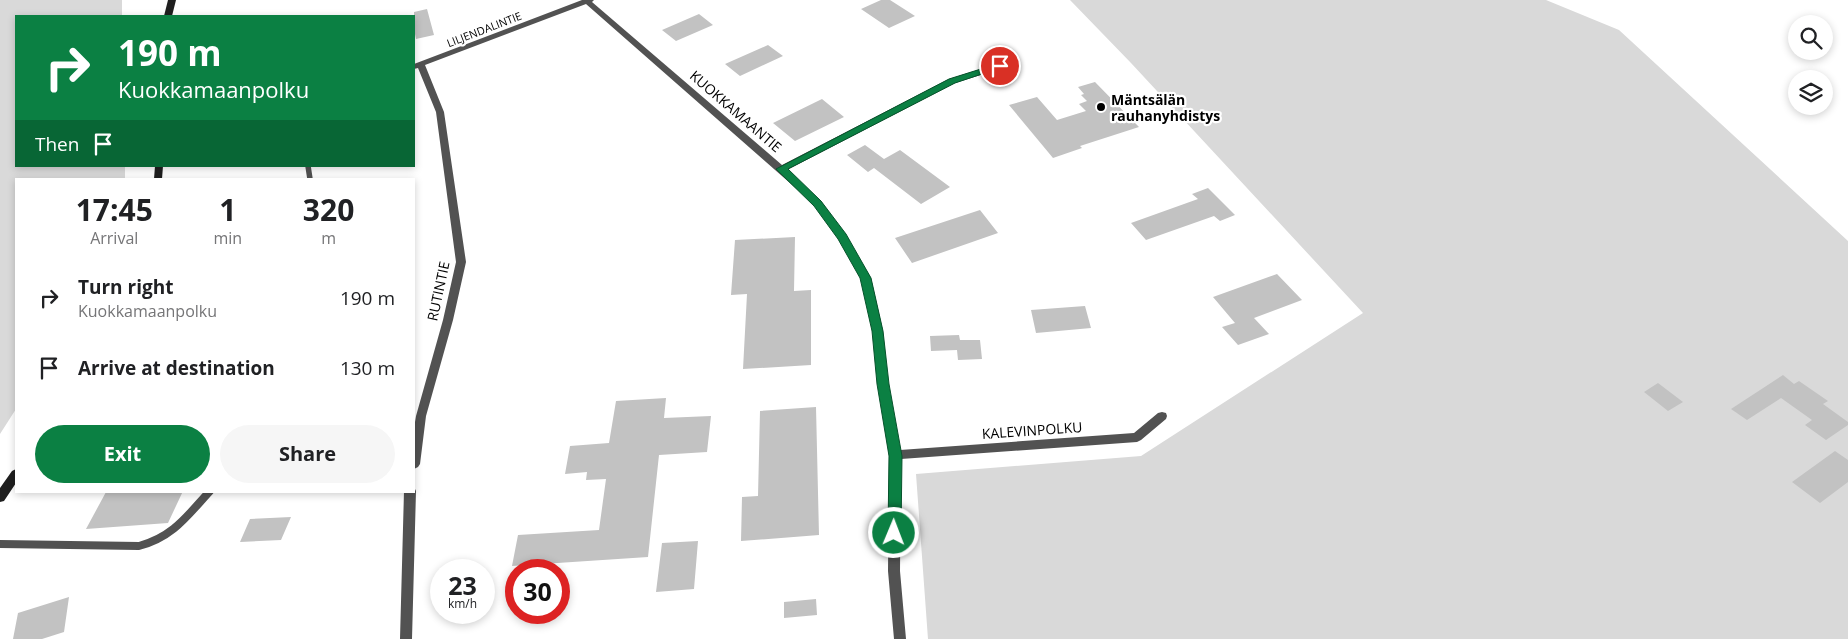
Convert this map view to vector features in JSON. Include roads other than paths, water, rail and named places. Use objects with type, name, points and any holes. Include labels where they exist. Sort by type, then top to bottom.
[{"type":"main road","points":[[168,15],[172,0]]},
{"type":"main road","points":[[0,497],[15,475]]},
{"type":"street","name":"LILJENDALINTIE","points":[[417,66],[588,0]]},
{"type":"street","name":"KUOKKAMAANTIE","points":[[588,0],[818,203],[842,237],[866,278],[878,331],[883,384],[895,456],[894,572],[900,639]]},
{"type":"street","name":"RUTINTIE","points":[[415,457],[421,416],[448,320],[461,262],[440,112],[417,66]]},
{"type":"street","points":[[781,169],[952,81],[1000,66]]},
{"type":"street","name":"KALEVINPOLKU","points":[[895,456],[1137,437],[1162,416]]},
{"type":"street","points":[[406,639],[410,493]]},
{"type":"lane","points":[[0,544],[139,546],[157,541],[180,524],[208,493]]},
{"type":"place","name":"Mäntsälän rauhanyhdistys","points":[[1101,107]]}]
